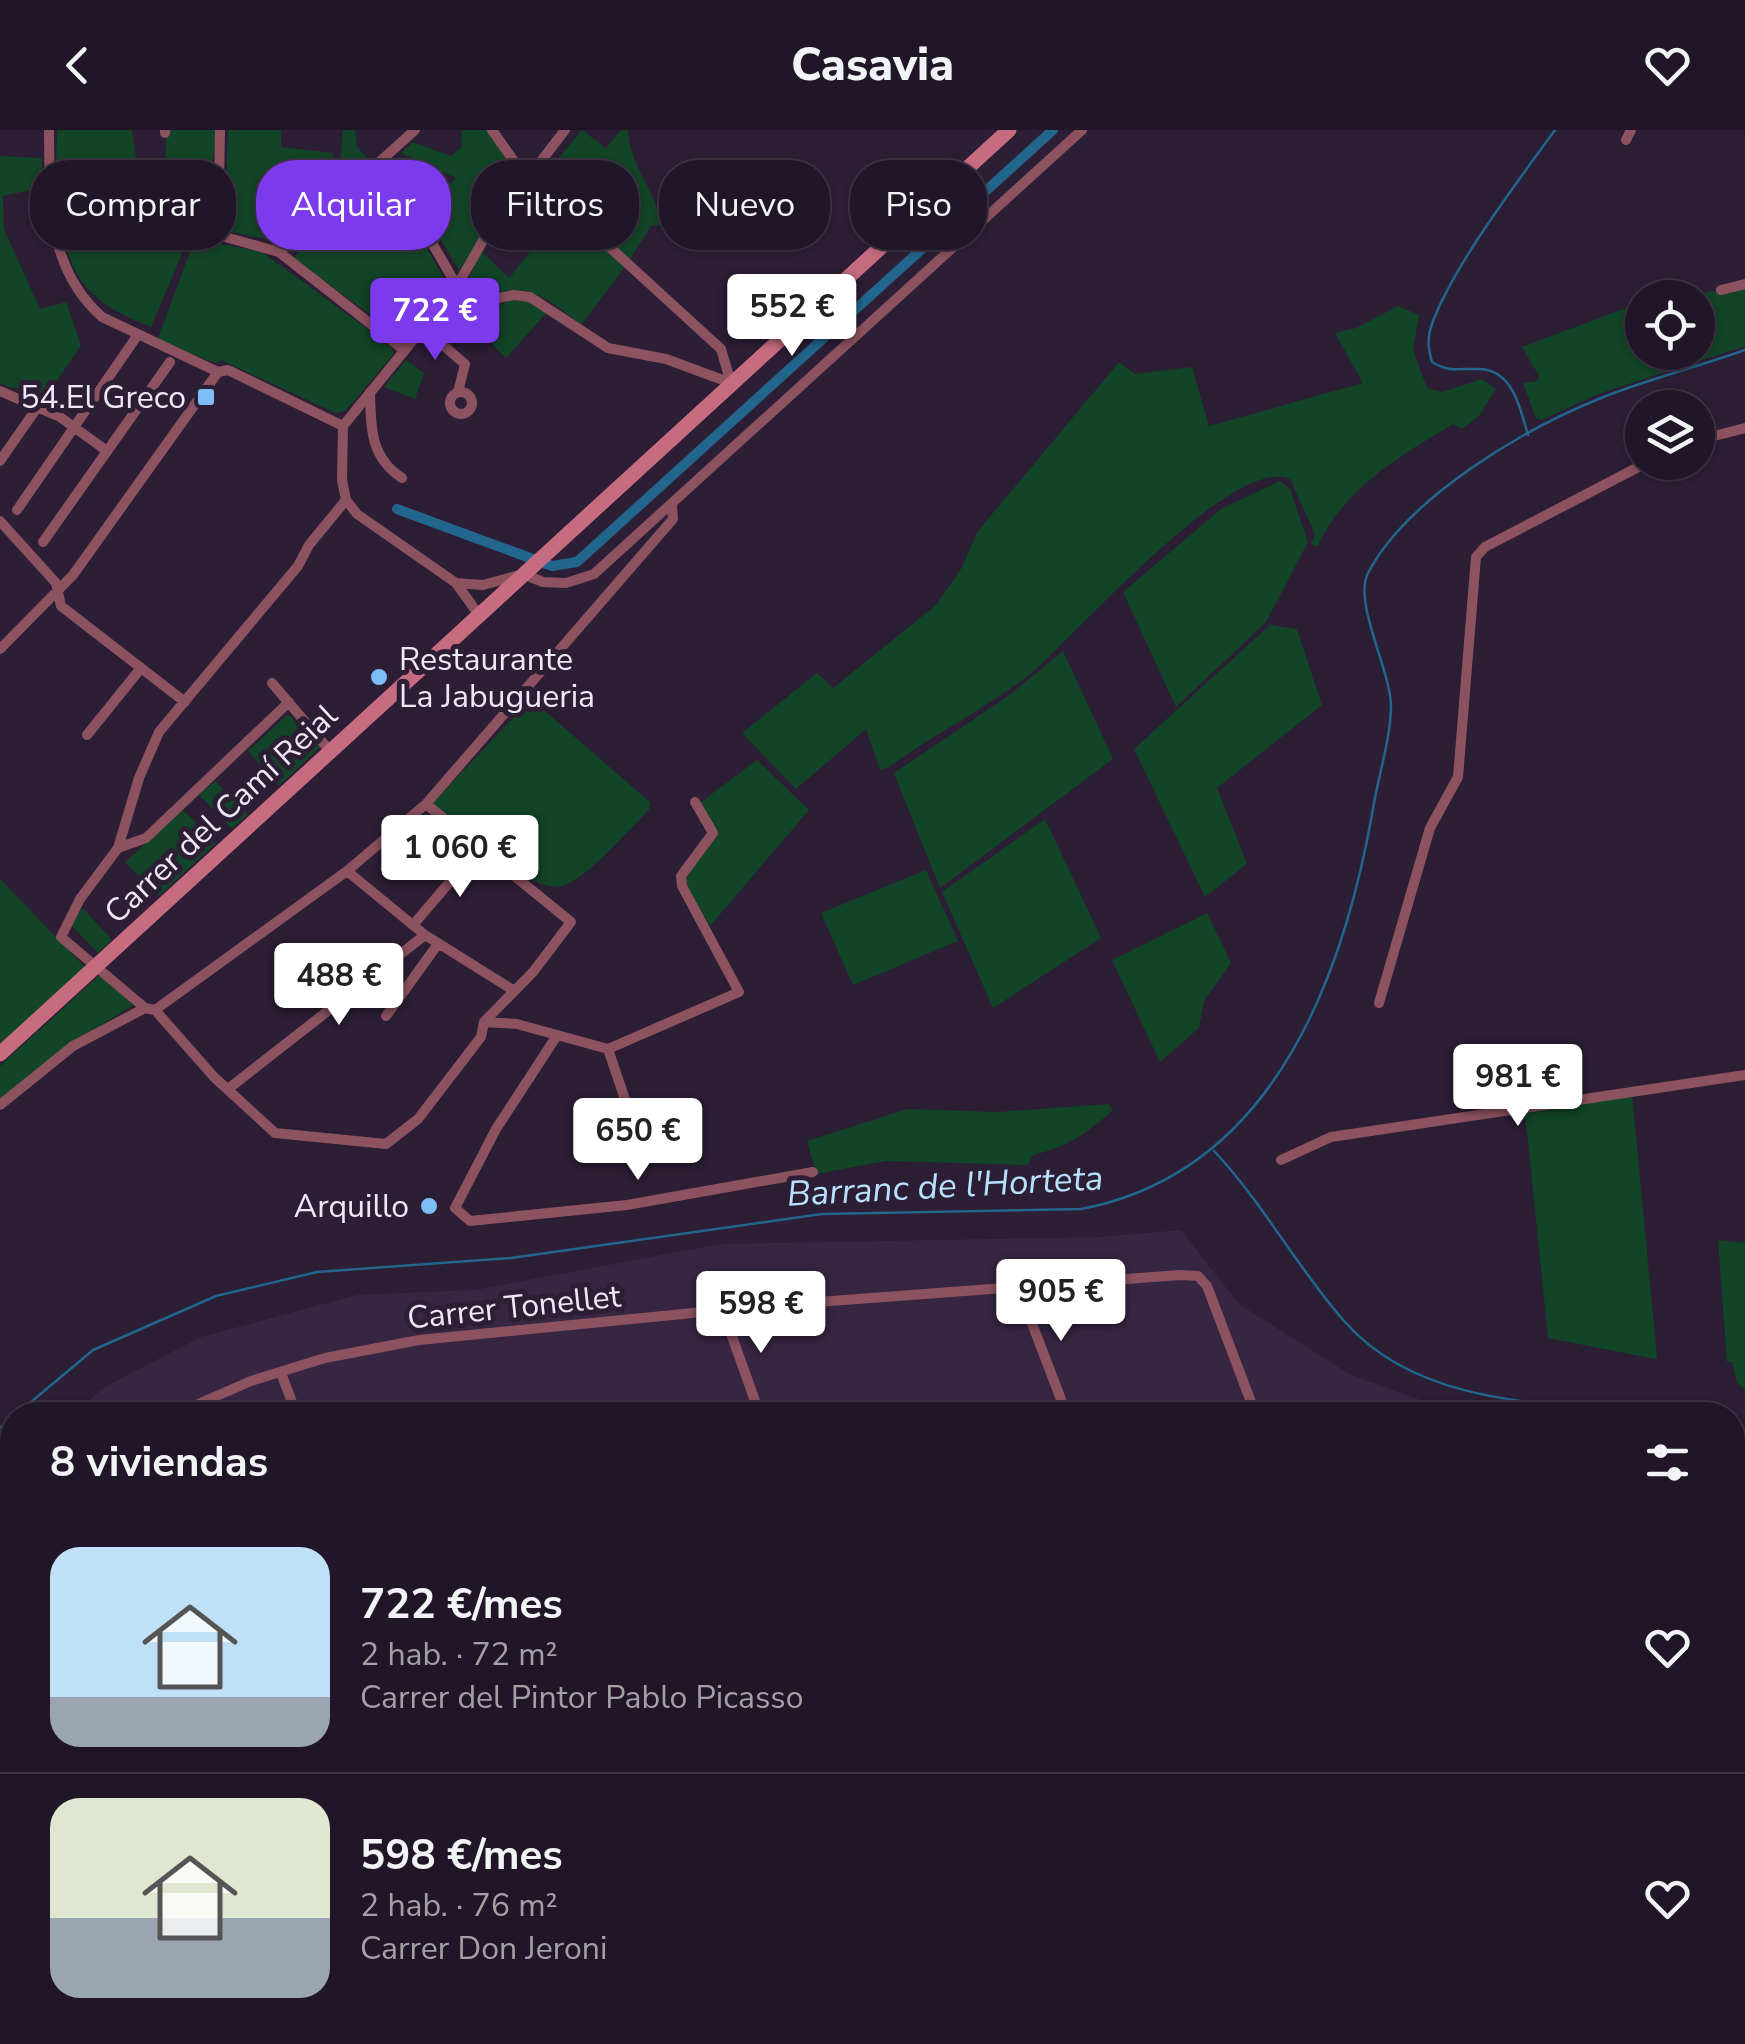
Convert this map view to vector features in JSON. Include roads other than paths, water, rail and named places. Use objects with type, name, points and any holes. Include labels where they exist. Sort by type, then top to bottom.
[{"type":"main road","name":"Carrer del Camí Reial","points":[[0,1054],[1009,130]]},
{"type":"street","points":[[49,130],[50,160]]},
{"type":"street","points":[[220,130],[218,235],[279,252],[404,350]]},
{"type":"street","points":[[382,160],[415,130]]},
{"type":"street","points":[[492,130],[513,160]]},
{"type":"street","points":[[541,160],[565,130]]},
{"type":"street","points":[[456,582],[483,586],[525,573],[543,582],[586,578],[672,505],[1082,130]]},
{"type":"street","points":[[60,250],[86,302],[102,316],[218,372],[228,370],[343,426]]},
{"type":"street","points":[[436,250],[457,286],[483,302],[514,295],[530,297],[608,348],[666,359],[732,383]]},
{"type":"street","points":[[477,250],[457,286],[343,426],[340,455],[346,500],[356,514],[456,582],[479,616]]},
{"type":"street","points":[[612,250],[721,349],[732,383]]},
{"type":"street","points":[[1721,290],[1745,284]]},
{"type":"street","points":[[424,328],[465,364],[458,392]]},
{"type":"street","points":[[17,510],[135,340]]},
{"type":"street","points":[[43,542],[170,362]]},
{"type":"street","points":[[0,648],[57,591],[218,372]]},
{"type":"street","points":[[0,391],[39,405],[107,451]]},
{"type":"street","points":[[370,392],[372,436],[380,460],[402,478]]},
{"type":"street","points":[[0,461],[39,405]]},
{"type":"street","points":[[1715,436],[1745,428]]},
{"type":"street","points":[[1378,1003],[1430,828],[1458,777],[1476,557],[1485,546],[1625,474]]},
{"type":"street","points":[[346,500],[309,545],[298,566],[150,746],[118,848],[62,928],[61,937],[150,1009],[275,1133],[386,1144],[418,1119],[450,1081],[481,1037],[484,1022],[571,922],[476,850],[426,804]]},
{"type":"street","points":[[0,1105],[72,1046],[150,1009],[347,871],[426,804],[673,519],[672,505]]},
{"type":"street","points":[[0,520],[56,583],[61,606],[185,702]]},
{"type":"street","points":[[87,736],[142,668]]},
{"type":"street","points":[[272,683],[330,751]]},
{"type":"street","points":[[118,848],[146,838],[289,702]]},
{"type":"street","points":[[484,1022],[517,1024],[608,1049],[740,992],[682,886],[681,876],[690,860],[713,834],[694,802]]},
{"type":"street","points":[[413,925],[476,850]]},
{"type":"street","points":[[347,871],[424,935],[513,990]]},
{"type":"street","points":[[228,1089],[424,935]]},
{"type":"street","points":[[386,1016],[438,944]]},
{"type":"street","points":[[556,1037],[496,1128],[456,1208],[457,1214],[470,1221],[522,1218],[724,1191],[814,1172]]},
{"type":"street","points":[[608,1049],[643,1153]]},
{"type":"street","points":[[1281,1160],[1331,1137],[1745,1075]]},
{"type":"street","name":"Carrer Tonellet","points":[[206,1402],[325,1358],[418,1340],[1198,1276],[1208,1286],[1251,1402]]},
{"type":"street","points":[[1018,1288],[1062,1402]]},
{"type":"street","points":[[723,1312],[755,1402]]},
{"type":"street","points":[[282,1372],[292,1402]]},
{"type":"waterway","points":[[397,509],[552,566],[577,562],[1053,130]]},
{"type":"waterway","points":[[1528,435],[1518,402],[1507,383],[1490,371],[1449,369],[1432,362],[1429,338],[1442,301],[1470,251],[1555,130]]},
{"type":"waterway","name":"Barranc de l'Horteta","points":[[31,1402],[93,1350],[216,1296],[317,1272],[511,1258],[822,1214],[1081,1209],[1147,1188],[1203,1155],[1249,1112],[1287,1060],[1318,1001],[1341,939],[1360,874],[1390,718],[1389,690],[1365,601],[1368,573],[1386,545],[1439,492],[1538,428],[1619,391],[1745,350]]},
{"type":"waterway","points":[[1214,1151],[1345,1322],[1377,1351],[1414,1373],[1455,1388],[1529,1402]]},
{"type":"place","name":"54.El Greco","points":[[206,397]]},
{"type":"place","name":"Restaurante La Jabugueria","points":[[379,677]]},
{"type":"place","name":"Arquillo","points":[[429,1206]]}]
